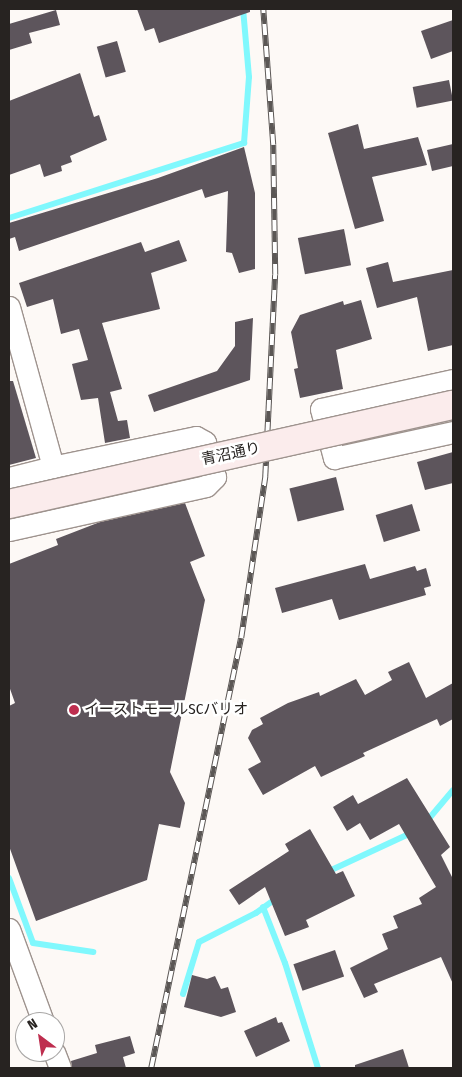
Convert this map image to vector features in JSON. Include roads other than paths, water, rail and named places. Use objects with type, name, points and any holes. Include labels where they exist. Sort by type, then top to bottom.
[{"type":"street","points":[[9,307],[52,467]]},
{"type":"street","points":[[453,380],[321,409],[334,458],[453,432]]},
{"type":"street","name":"青沼通り","points":[[9,504],[453,405]]},
{"type":"street","points":[[9,478],[52,467],[196,437],[206,442],[214,477],[206,486],[9,530]]},
{"type":"street","points":[[9,929],[39,1012]]},
{"type":"waterway","points":[[9,218],[244,143],[249,77],[243,9]]},
{"type":"waterway","points":[[427,821],[453,790]]},
{"type":"waterway","points":[[327,872],[413,832]]},
{"type":"waterway","points":[[9,878],[33,943],[93,952]]},
{"type":"waterway","points":[[183,994],[199,942],[256,913],[278,897]]},
{"type":"waterway","points":[[263,907],[285,963],[318,1068]]},
{"type":"railway","points":[[151,1068],[241,638],[265,477],[275,275],[273,145],[263,9]]},
{"type":"place","name":"イーストモールSCバリオ","points":[[74,710]]}]
